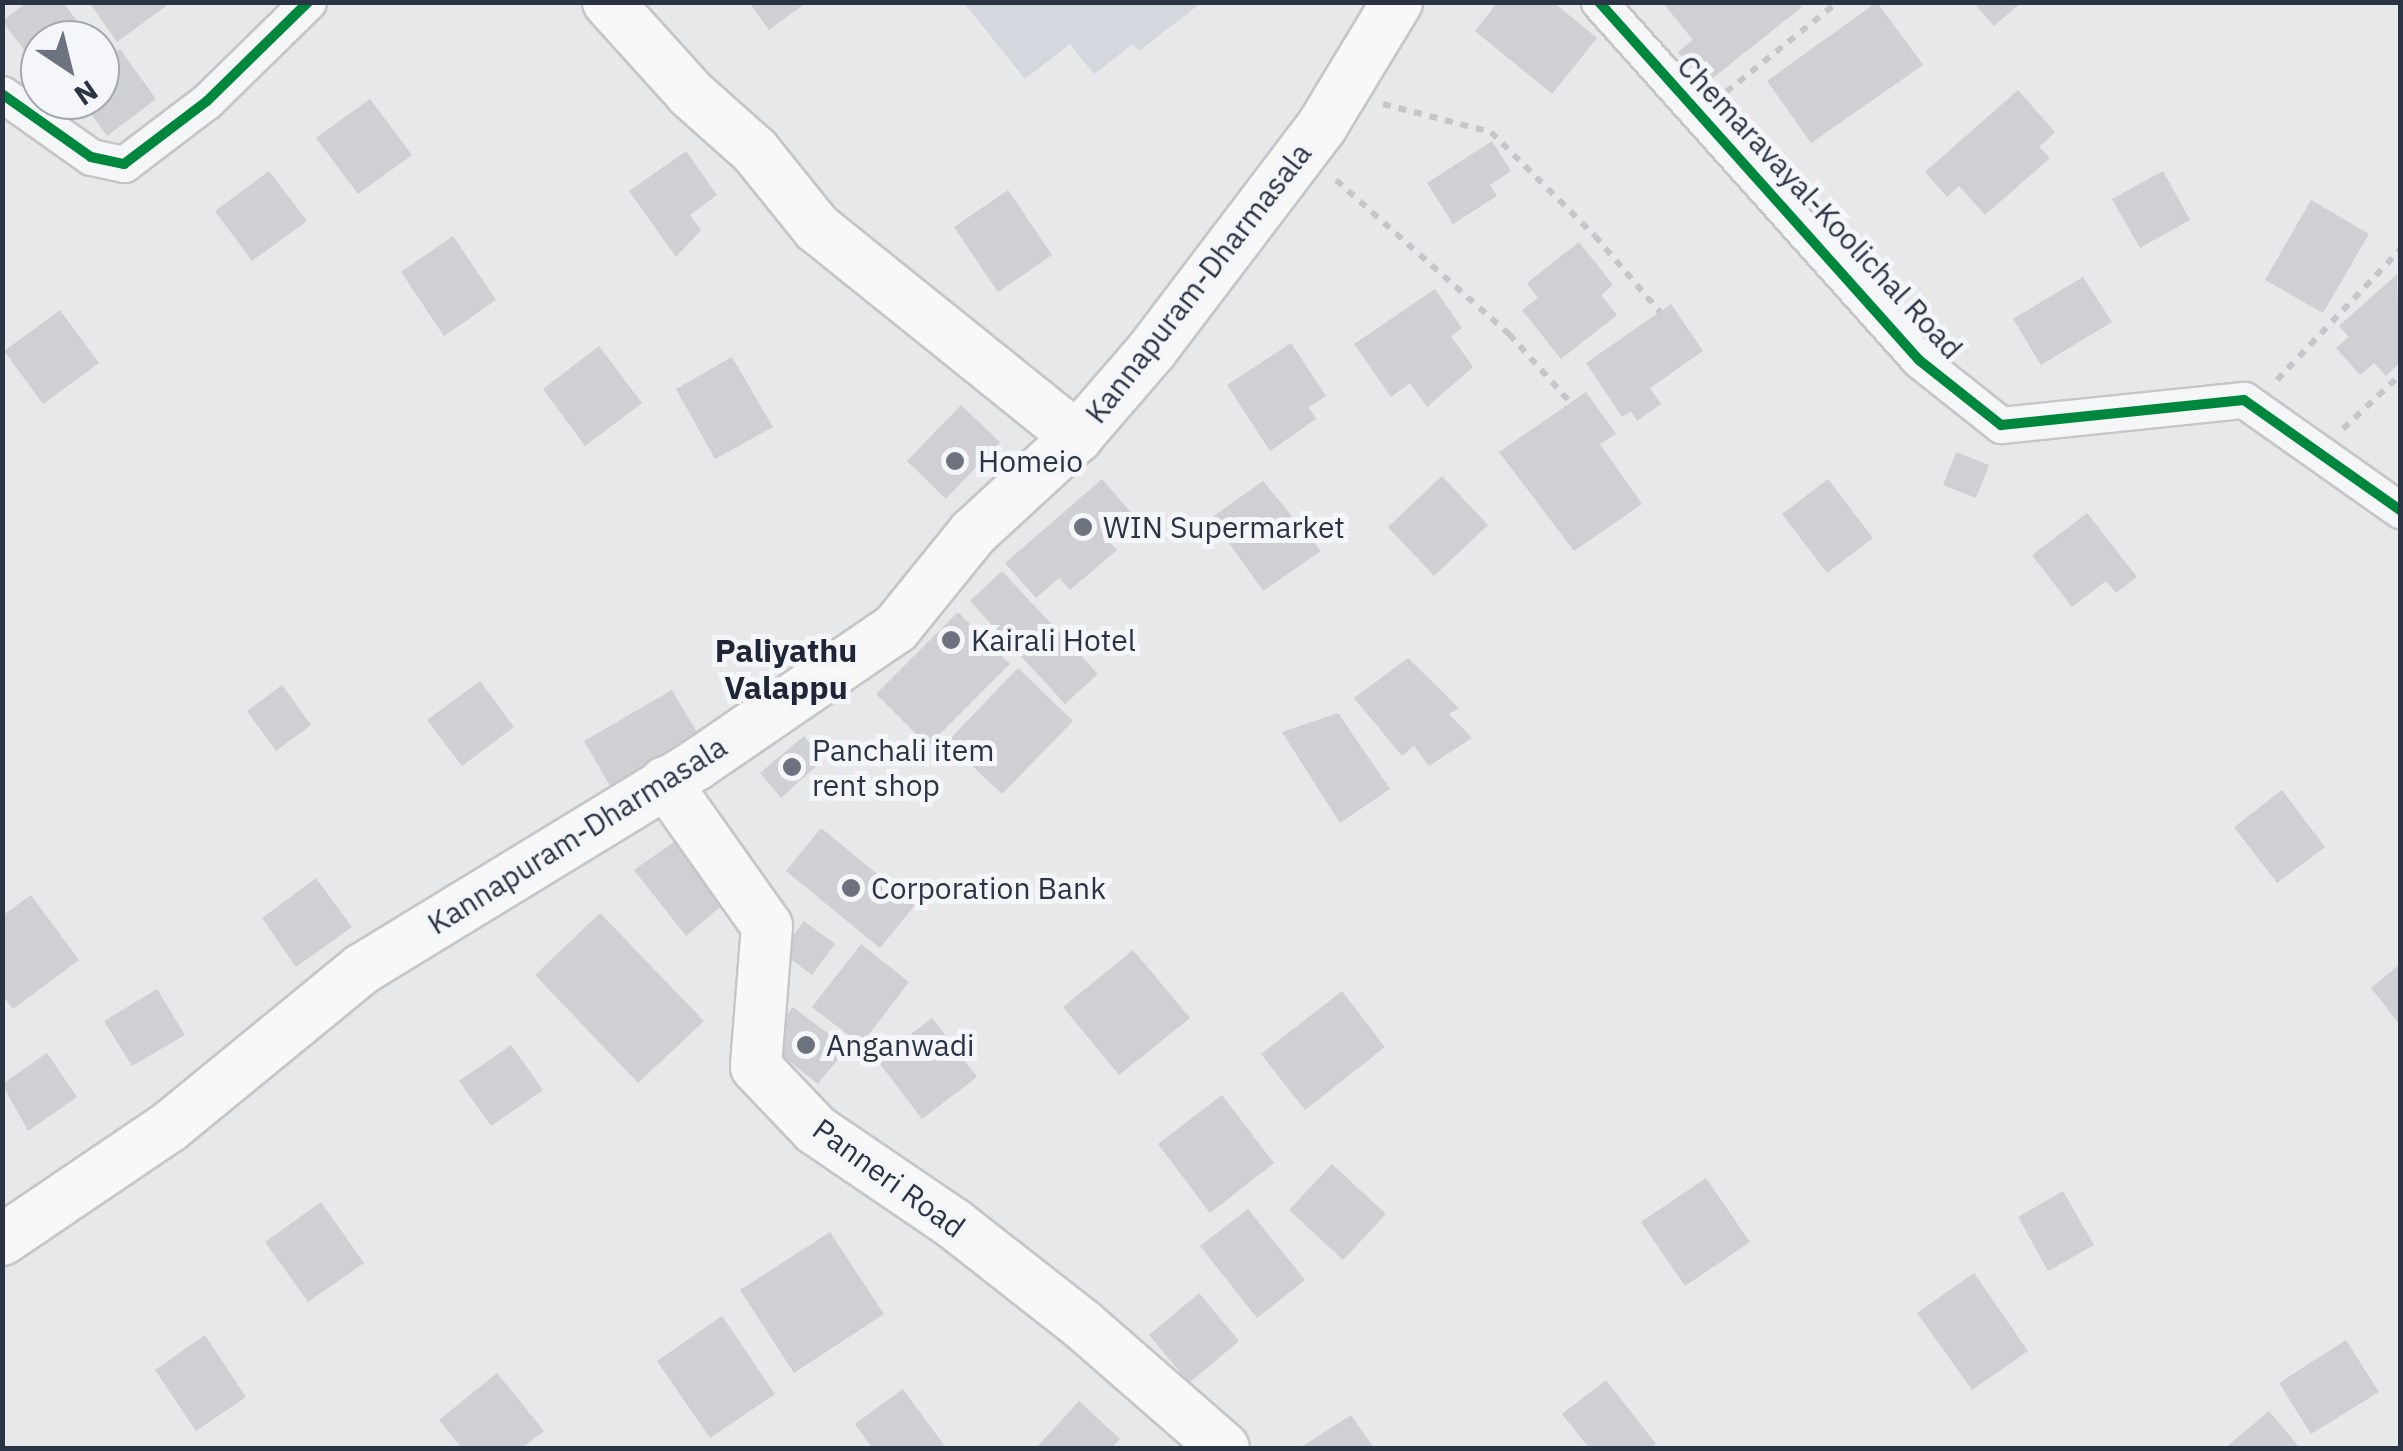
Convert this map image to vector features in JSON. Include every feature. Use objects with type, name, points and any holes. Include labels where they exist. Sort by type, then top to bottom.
[{"type":"main road","points":[[608,2],[691,94],[754,151],[817,228],[1077,436]]},
{"type":"main road","name":"Kannapuram-Dharmasala","points":[[2,1240],[169,1126],[362,968],[665,782],[896,628],[973,532],[1077,436],[1152,350],[1297,157],[1343,91],[1396,2]]},
{"type":"main road","name":"Panneri Road","points":[[665,782],[766,926],[756,1066],[816,1130],[953,1223],[1083,1324],[1224,1448]]},
{"type":"street","points":[[2,94],[91,157],[124,164],[207,100],[308,2]]},
{"type":"street","name":"Chemaravayal-Koolichal Road","points":[[1600,2],[1919,360],[2002,425],[2244,400],[2254,407]]},
{"type":"street","points":[[2254,407],[2400,510]]},
{"type":"path","points":[[1698,114],[1838,2]]},
{"type":"path","points":[[1343,91],[1491,132],[1595,236],[1660,312]]},
{"type":"path","points":[[1297,157],[1325,171],[1509,334],[1570,402]]},
{"type":"path","points":[[2254,407],[2400,250]]},
{"type":"path","points":[[2318,452],[2400,375]]},
{"type":"shaded area","points":[[964,3],[1201,3],[1139,51],[1133,44],[1094,74],[1070,44],[1025,79]]},
{"type":"building","points":[[27,2],[63,2],[76,20],[20,20],[20,45],[2,21]]},
{"type":"building","points":[[89,2],[163,2],[166,6],[120,40],[120,20],[102,20]]},
{"type":"building","points":[[749,2],[807,2],[769,30]]},
{"type":"building","points":[[1498,2],[1553,2],[1597,38],[1552,94],[1475,31]]},
{"type":"building","points":[[1877,2],[1923,65],[1811,143],[1767,81]]},
{"type":"building","points":[[1973,2],[2022,2],[1994,26]]},
{"type":"building","points":[[1663,3],[1798,3],[1802,7],[1704,85],[1678,52],[1693,40]]},
{"type":"building","points":[[120,49],[156,99],[107,136],[95,120],[120,120]]},
{"type":"building","points":[[2018,90],[2055,132],[2039,147],[2050,158],[1985,215],[1959,186],[1947,197],[1925,172]]},
{"type":"building","points":[[370,99],[412,155],[358,194],[316,138]]},
{"type":"building","points":[[1492,141],[1511,171],[1490,185],[1497,196],[1453,224],[1427,183]]},
{"type":"building","points":[[686,151],[717,195],[690,215],[701,230],[676,257],[629,191]]},
{"type":"building","points":[[269,171],[307,221],[252,261],[215,211]]},
{"type":"building","points":[[2163,171],[2190,220],[2140,248],[2112,199]]},
{"type":"building","points":[[1008,190],[1052,255],[998,292],[954,227]]},
{"type":"building","points":[[2311,200],[2369,234],[2323,313],[2265,280]]},
{"type":"building","points":[[453,236],[496,300],[444,336],[401,272]]},
{"type":"building","points":[[1579,242],[1613,285],[1601,295],[1617,315],[1561,359],[1522,310],[1538,298],[1527,283]]},
{"type":"building","points":[[2397,274],[2400,363],[2386,376],[2374,363],[2360,375],[2336,348],[2349,337],[2339,326]]},
{"type":"building","points":[[2083,277],[2112,322],[2041,365],[2013,319]]},
{"type":"building","points":[[1435,289],[1462,328],[1451,336],[1473,367],[1427,407],[1410,383],[1391,397],[1354,344]]},
{"type":"building","points":[[1671,304],[1703,351],[1650,388],[1661,404],[1637,421],[1631,411],[1622,417],[1586,363]]},
{"type":"building","points":[[60,310],[99,363],[43,404],[4,351]]},
{"type":"building","points":[[1291,343],[1326,396],[1309,407],[1316,419],[1270,451],[1227,385]]},
{"type":"building","points":[[599,346],[642,403],[585,446],[543,389]]},
{"type":"building","points":[[732,357],[773,427],[715,459],[676,389]]},
{"type":"building","points":[[1586,392],[1616,434],[1600,444],[1642,504],[1574,551],[1499,452]]},
{"type":"building","points":[[961,405],[1000,442],[946,499],[907,461]]},
{"type":"building","points":[[1956,452],[1989,465],[1976,498],[1943,485]]},
{"type":"building","points":[[1442,476],[1488,525],[1434,576],[1388,527]]},
{"type":"building","name":"WIN Supermarket","points":[[1102,479],[1134,516],[1107,539],[1117,550],[1070,590],[1059,578],[1036,598],[1005,563]]},
{"type":"building","points":[[1828,479],[1873,538],[1827,573],[1782,514]]},
{"type":"building","points":[[1263,481],[1321,551],[1263,591],[1211,518]]},
{"type":"building","points":[[2087,513],[2137,577],[2116,593],[2106,581],[2072,607],[2032,555]]},
{"type":"building","points":[[1002,571],[1098,674],[1065,704],[970,601]]},
{"type":"building","points":[[958,612],[1010,664],[928,746],[876,694]]},
{"type":"building","points":[[1408,658],[1459,708],[1449,714],[1472,738],[1429,766],[1414,746],[1402,756],[1354,698]]},
{"type":"building","points":[[1018,668],[1073,721],[1002,794],[947,742]]},
{"type":"building","points":[[480,681],[514,727],[462,766],[427,720]]},
{"type":"building","points":[[282,685],[311,725],[276,751],[247,711]]},
{"type":"building","points":[[672,690],[698,734],[610,786],[584,741]]},
{"type":"building","points":[[1338,713],[1390,789],[1340,823],[1282,732]]},
{"type":"building","name":"Panchali item rent shop","points":[[804,736],[823,760],[781,798],[760,773]]},
{"type":"building","points":[[2282,790],[2325,847],[2277,883],[2234,827]]},
{"type":"building","name":"Corporation Bank","points":[[821,828],[915,905],[880,948],[786,871]]},
{"type":"building","points":[[678,839],[725,903],[686,936],[634,870]]},
{"type":"building","points":[[316,878],[352,927],[296,967],[262,918]]},
{"type":"building","points":[[31,895],[79,960],[13,1009],[2,995],[2,916]]},
{"type":"building","points":[[600,913],[704,1021],[638,1083],[535,975]]},
{"type":"building","points":[[804,921],[835,944],[812,975],[781,952]]},
{"type":"building","points":[[861,944],[909,982],[861,1045],[812,1007]]},
{"type":"building","points":[[1133,950],[1190,1018],[1119,1075],[1063,1007]]},
{"type":"building","points":[[2400,964],[2400,1025],[2371,988]]},
{"type":"building","points":[[157,989],[185,1035],[132,1066],[104,1021]]},
{"type":"building","points":[[1342,991],[1385,1047],[1305,1110],[1261,1054]]},
{"type":"building","name":"Anganwadi","points":[[793,1007],[847,1048],[818,1084],[766,1043]]},
{"type":"building","points":[[932,1018],[977,1077],[922,1119],[877,1060]]},
{"type":"building","points":[[511,1045],[543,1090],[491,1126],[459,1081]]},
{"type":"building","points":[[47,1053],[77,1097],[28,1131],[2,1084]]},
{"type":"building","points":[[1222,1095],[1274,1163],[1210,1213],[1158,1144]]},
{"type":"building","points":[[1332,1164],[1386,1214],[1343,1260],[1289,1210]]},
{"type":"building","points":[[1706,1178],[1750,1242],[1685,1286],[1641,1222]]},
{"type":"building","points":[[2063,1191],[2094,1245],[2048,1271],[2018,1217]]},
{"type":"building","points":[[321,1202],[364,1263],[308,1302],[265,1242]]},
{"type":"building","points":[[1248,1209],[1305,1280],[1257,1318],[1200,1246]]},
{"type":"building","points":[[830,1232],[884,1314],[794,1373],[740,1290]]},
{"type":"building","points":[[1974,1273],[2028,1351],[1972,1390],[1917,1313]]},
{"type":"building","points":[[1199,1293],[1239,1341],[1189,1383],[1149,1335]]},
{"type":"building","points":[[722,1316],[775,1394],[710,1438],[657,1361]]},
{"type":"building","points":[[205,1335],[246,1397],[196,1431],[155,1370]]},
{"type":"building","points":[[2346,1340],[2379,1392],[2311,1434],[2279,1383]]},
{"type":"building","points":[[497,1373],[544,1431],[522,1448],[462,1448],[439,1420]]},
{"type":"building","points":[[1606,1380],[1656,1444],[1650,1448],[1589,1448],[1562,1414]]},
{"type":"building","points":[[903,1389],[944,1445],[872,1448],[855,1424]]},
{"type":"building","points":[[1079,1401],[1120,1439],[1112,1448],[1036,1448]]},
{"type":"building","points":[[2269,1411],[2300,1448],[2225,1448]]},
{"type":"building","points":[[1351,1415],[1374,1448],[1300,1448]]},
{"type":"cycle path","points":[[2,94],[91,157],[124,164],[207,101],[308,2]]},
{"type":"cycle path","points":[[1599,2],[1919,360],[2001,425],[2244,400],[2400,510]]},
{"type":"place","name":"Homeio","points":[[955,461]]},
{"type":"place","name":"WIN Supermarket","points":[[1083,527]]},
{"type":"place","name":"Kairali Hotel","points":[[951,640]]},
{"type":"place","name":"Panchali item rent shop","points":[[792,767]]},
{"type":"place","name":"Corporation Bank","points":[[851,888]]},
{"type":"place","name":"Anganwadi","points":[[806,1045]]},
{"type":"district","name":"Paliyathu Valappu","points":[[786,670]]}]
